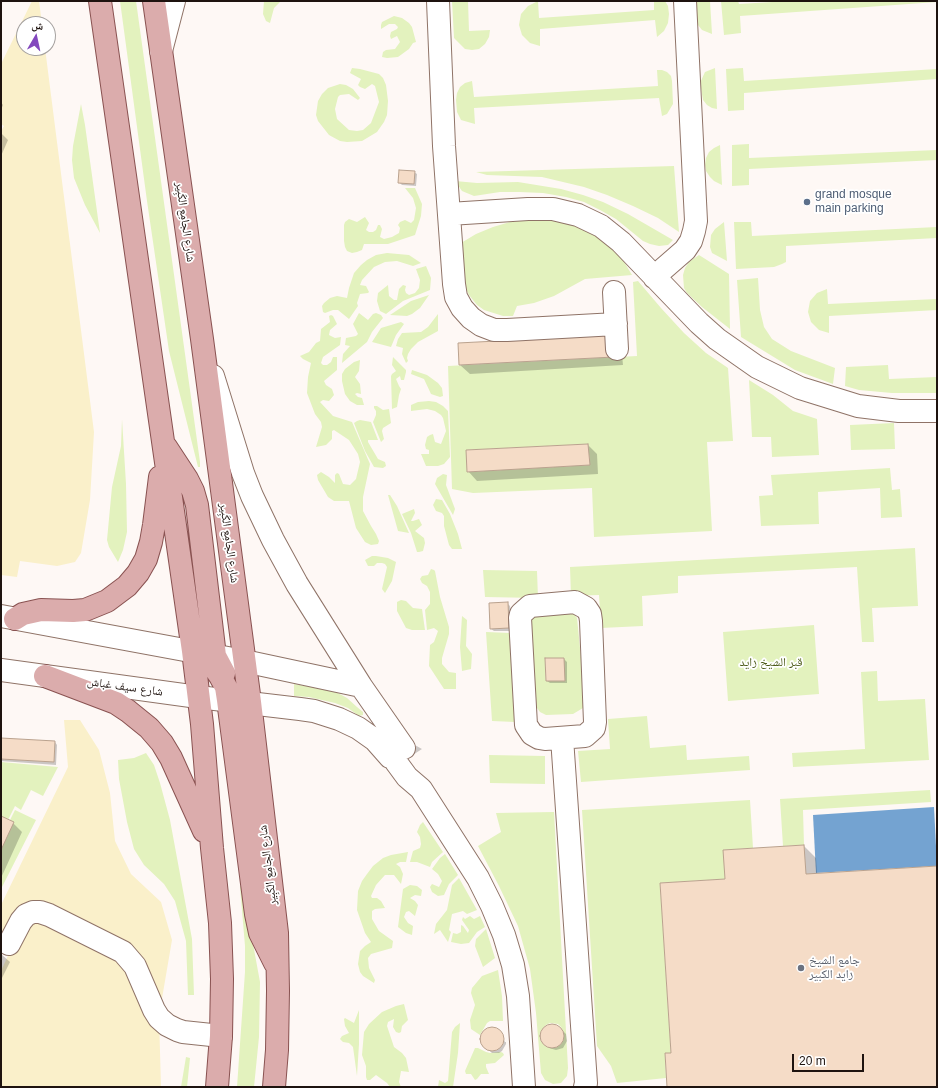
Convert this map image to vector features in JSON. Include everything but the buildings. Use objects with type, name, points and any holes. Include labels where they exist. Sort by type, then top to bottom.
[{"type":"main road","points":[[100,1],[193,651],[202,724],[212,848],[220,923],[222,979],[221,1036],[217,1087]]},
{"type":"main road","name":"شارع الجامِع الكَبِير","points":[[154,1],[202,339],[250,702],[277,932],[277,1050],[274,1087]]},
{"type":"main road","points":[[8,618],[41,610],[85,610],[107,602],[127,586],[138,573],[146,558],[151,542],[163,444]]},
{"type":"main road","points":[[163,444],[172,455],[187,479],[193,491],[197,505],[215,656],[232,686],[250,702]]},
{"type":"main road","points":[[193,651],[213,666],[226,687],[256,914],[260,933],[278,968]]},
{"type":"main road","points":[[45,676],[116,703],[149,728],[162,743],[171,758],[187,790],[212,848]]},
{"type":"street","points":[[161,51],[174,1]]},
{"type":"street","points":[[438,1],[449,214],[456,297],[462,308],[470,318],[481,325],[494,330],[616,324]]},
{"type":"street","points":[[654,277],[685,250],[692,236],[696,221],[685,1]]},
{"type":"street","points":[[449,214],[528,209],[553,209],[578,215],[601,226],[621,242],[699,323],[717,339],[757,367],[800,388],[858,406],[899,411],[937,411]]},
{"type":"street","points":[[614,292],[617,349]]},
{"type":"street","points":[[202,339],[243,473],[252,496],[297,584],[362,686],[400,755],[404,774],[421,789],[478,878],[492,906],[504,935],[513,965],[518,996],[524,1087]]},
{"type":"street","points":[[576,602],[586,608],[590,614],[595,722],[594,728],[585,736],[562,738],[538,738],[532,734],[526,725],[520,618],[525,609],[530,606],[576,602]]},
{"type":"street","points":[[8,618],[193,651],[362,686]]},
{"type":"street","name":"شارع سيف غباش","points":[[1,670],[198,697],[300,708],[339,720],[367,734],[383,747],[400,755]]},
{"type":"street","points":[[562,738],[586,1083],[585,1087]]},
{"type":"street","points":[[9,944],[21,921],[26,915],[33,912],[40,912],[48,915],[123,952],[130,958],[154,1010],[159,1018],[167,1025],[183,1032],[221,1036]]},
{"type":"green space","points":[[120,1],[136,1],[200,467],[198,467],[169,351]]},
{"type":"green space","points":[[264,1],[281,1],[274,8],[270,23],[266,21],[263,14]]},
{"type":"green space","points":[[452,1],[468,1],[469,31],[490,30],[489,37],[485,44],[479,49],[465,49],[454,38]]},
{"type":"green space","points":[[538,1],[539,18],[654,10],[654,1],[665,1],[668,6],[668,23],[664,31],[657,37],[655,20],[540,29],[540,46],[530,43],[522,35],[519,25],[521,14],[528,6]]},
{"type":"green space","points":[[697,1],[710,1],[712,34],[702,30],[698,25],[695,8]]},
{"type":"green space","points":[[721,1],[738,1],[739,4],[789,1],[937,2],[740,16],[741,33],[724,35]]},
{"type":"green space","points":[[394,16],[402,18],[409,23],[412,27],[416,42],[398,57],[382,57],[383,52],[386,50],[395,49],[400,42],[397,36],[391,39],[390,36],[391,32],[398,27],[395,24],[389,24],[381,29],[382,22]]},
{"type":"green space","points":[[352,68],[379,74],[383,78],[386,85],[388,101],[387,115],[377,132],[362,141],[347,142],[340,141],[329,135],[318,121],[316,115],[318,101],[322,94],[328,88],[340,84],[346,85],[353,89],[360,98],[358,100],[349,94],[340,95],[338,97],[335,109],[337,119],[349,130],[357,131],[363,130],[371,123],[379,102],[375,86],[372,84],[365,89],[360,87],[358,85],[361,79],[350,73]]},
{"type":"green space","points":[[715,68],[717,109],[707,105],[703,100],[700,83],[705,72]]},
{"type":"green space","points":[[743,68],[744,81],[937,69],[937,79],[744,93],[744,110],[728,111],[726,69]]},
{"type":"green space","points":[[657,70],[667,72],[671,76],[672,81],[673,104],[667,114],[662,116],[659,98],[474,108],[475,124],[461,120],[457,112],[457,93],[460,87],[465,83],[472,81],[474,97],[658,86]]},
{"type":"green space","points":[[81,104],[100,233],[85,205],[74,178],[72,160],[73,146]]},
{"type":"green space","points":[[749,144],[749,158],[937,150],[937,160],[749,169],[749,185],[732,186],[732,145]]},
{"type":"green space","points":[[720,145],[722,185],[710,177],[706,171],[705,165],[709,152]]},
{"type":"green space","points":[[674,166],[679,232],[658,218],[633,206],[584,187],[542,177],[487,175],[476,172]]},
{"type":"green space","points":[[455,181],[477,183],[518,182],[561,189],[603,202],[628,214],[673,240],[668,245],[659,246],[650,244],[643,241],[616,219],[600,210],[584,202],[566,197],[543,193],[519,192],[500,192],[474,196],[462,191]]},
{"type":"green space","points":[[405,188],[415,188],[422,204],[421,216],[415,235],[388,244],[364,244],[362,250],[357,252],[352,253],[347,251],[344,241],[344,225],[349,219],[357,222],[365,217],[369,223],[366,230],[369,232],[373,232],[376,230],[378,225],[380,225],[382,229],[380,237],[384,239],[399,233],[400,228],[398,225],[400,222],[405,220],[411,223],[414,220],[416,208],[413,198]]},
{"type":"green space","points":[[545,219],[563,221],[596,235],[611,246],[623,260],[632,275],[585,279],[554,296],[534,303],[517,306],[513,316],[503,316],[484,310],[477,305],[469,295],[464,285],[461,243],[476,234],[510,222]]},
{"type":"green space","points":[[724,222],[727,261],[712,253],[710,247],[711,235],[715,229]]},
{"type":"green space","points":[[734,222],[751,222],[752,236],[937,227],[937,238],[786,246],[786,262],[782,264],[774,267],[736,269]]},
{"type":"green space","points":[[387,253],[409,255],[421,263],[413,266],[397,261],[385,262],[374,267],[362,280],[360,285],[366,286],[369,292],[360,294],[357,303],[358,306],[349,319],[338,310],[325,313],[323,312],[322,306],[330,298],[337,296],[347,298],[354,273],[361,265],[376,255]]},
{"type":"green space","points":[[699,255],[729,274],[730,329],[702,307],[687,293],[684,288],[683,275],[685,268],[689,262]]},
{"type":"green space","points":[[426,266],[431,278],[430,290],[403,301],[386,314],[380,311],[377,301],[378,293],[388,285],[389,296],[394,300],[397,300],[399,289],[403,285],[406,286],[406,293],[409,295],[415,293],[419,288],[420,280],[416,269]]},
{"type":"green space","points":[[758,278],[760,310],[764,327],[772,339],[791,351],[835,368],[833,384],[795,370],[741,337],[737,280]]},
{"type":"green space","points":[[638,281],[684,333],[706,353],[728,368],[733,441],[707,442],[712,531],[594,537],[592,488],[473,493],[452,489],[448,366],[637,356],[633,282]],"holes":[[[588,444],[590,465],[467,472],[467,450]]]},
{"type":"green space","points":[[827,289],[828,304],[937,299],[937,310],[829,316],[829,333],[819,330],[811,322],[808,312],[810,301],[817,293]]},
{"type":"green space","points":[[429,295],[420,308],[412,314],[407,316],[390,315],[411,301]]},
{"type":"green space","points":[[359,313],[368,320],[373,314],[376,313],[381,315],[383,318],[372,332],[367,342],[342,363],[343,354],[350,346],[345,345],[346,338],[356,336],[358,334],[353,324]]},
{"type":"green space","points":[[438,314],[438,331],[418,342],[411,349],[407,358],[408,361],[406,363],[402,354],[403,348],[396,346],[398,339],[402,333],[421,332],[428,327]]},
{"type":"green space","points":[[331,315],[337,324],[330,330],[329,335],[335,338],[341,337],[340,345],[323,357],[321,363],[323,365],[327,365],[331,362],[333,357],[337,357],[337,370],[324,381],[326,385],[332,389],[334,395],[329,401],[323,400],[320,402],[333,416],[352,422],[370,464],[363,497],[363,511],[376,534],[379,541],[378,544],[371,545],[365,542],[356,528],[349,501],[334,501],[328,497],[318,480],[317,475],[321,472],[335,483],[335,475],[337,473],[339,474],[343,484],[350,485],[356,479],[360,462],[358,454],[349,440],[334,430],[332,431],[332,439],[326,445],[316,447],[322,427],[307,393],[311,363],[300,356],[309,352],[316,343],[320,341],[321,329],[330,322],[329,316]]},
{"type":"green space","points":[[401,322],[404,324],[396,335],[391,347],[372,342],[381,328]]},
{"type":"green space","points":[[393,357],[406,370],[406,372],[404,380],[401,380],[400,376],[396,379],[401,389],[397,407],[392,409],[391,376],[396,371],[392,365]]},
{"type":"green space","points":[[360,360],[359,371],[355,377],[360,384],[361,394],[355,394],[362,398],[364,405],[357,405],[350,401],[345,394],[342,381],[342,374],[345,369],[354,362]]},
{"type":"green space","points":[[888,365],[889,379],[937,377],[937,393],[892,393],[859,390],[845,386],[846,367]]},
{"type":"green space","points":[[412,370],[427,375],[438,383],[442,388],[443,396],[440,397],[431,394],[424,379],[411,374]]},
{"type":"green space","points":[[749,380],[773,395],[793,411],[817,419],[819,455],[772,457],[771,437],[752,437]]},
{"type":"green space","points":[[418,402],[436,402],[448,411],[450,457],[444,464],[438,466],[426,466],[421,454],[429,454],[429,450],[426,449],[425,445],[427,437],[430,435],[433,434],[435,442],[441,444],[446,431],[443,418],[435,411],[427,409],[411,411],[411,405]]},
{"type":"green space","points":[[374,406],[377,406],[383,410],[389,409],[391,423],[383,428],[382,431],[384,439],[381,442],[373,422],[376,415]]},
{"type":"green space","points":[[122,419],[127,532],[123,550],[118,562],[109,547],[107,540],[112,487],[121,446]]},
{"type":"green space","points":[[360,420],[371,422],[378,440],[368,440],[368,442],[378,459],[385,462],[386,466],[383,468],[374,467],[365,451],[354,423]]},
{"type":"green space","points":[[894,423],[895,449],[851,450],[850,425]]},
{"type":"green space","points":[[890,468],[892,490],[900,489],[902,517],[881,518],[880,488],[818,492],[819,524],[761,526],[759,496],[773,495],[771,475]]},
{"type":"green space","points":[[443,474],[447,475],[446,485],[455,509],[453,515],[435,484],[437,478]]},
{"type":"green space","points":[[388,495],[390,495],[397,506],[409,533],[398,531]]},
{"type":"green space","points":[[436,499],[442,500],[450,514],[462,549],[452,549],[449,545],[444,526],[444,516],[442,513],[436,511],[433,505]]},
{"type":"green space","points":[[414,509],[415,513],[411,521],[419,519],[422,525],[415,531],[424,538],[425,543],[423,551],[419,552],[417,552],[411,533],[402,514]]},
{"type":"green space","points":[[915,548],[918,606],[872,608],[874,642],[862,642],[857,567],[678,576],[678,593],[642,596],[643,626],[601,628],[599,595],[571,596],[570,567]]},
{"type":"green space","points":[[372,556],[388,558],[396,562],[392,581],[385,593],[382,589],[387,567],[382,563],[377,563],[374,566],[368,566],[365,560]]},
{"type":"green space","points":[[431,569],[435,571],[440,597],[449,627],[449,634],[442,658],[442,664],[449,672],[456,673],[456,689],[444,689],[429,666],[430,645],[434,642],[438,631],[434,628],[427,630],[425,610],[430,604],[430,592],[427,586],[422,583],[420,579],[422,576],[428,575]]},
{"type":"green space","points":[[483,570],[537,571],[538,598],[485,597]]},
{"type":"green space","points":[[401,600],[406,601],[413,608],[422,609],[425,630],[412,630],[406,628],[397,611],[397,602]]},
{"type":"green space","points":[[573,613],[577,618],[585,697],[583,708],[573,714],[546,715],[540,712],[537,708],[531,621],[534,616]],"holes":[[[545,658],[564,658],[564,681],[546,681]]]},
{"type":"green space","points":[[462,616],[467,620],[466,646],[472,654],[471,669],[462,671],[460,647]]},
{"type":"green space","name":"قبر الشيخ زايد","points":[[814,625],[819,694],[728,701],[723,632]]},
{"type":"green space","points":[[486,632],[510,633],[515,722],[492,721]]},
{"type":"green space","points":[[877,671],[878,701],[925,699],[929,760],[793,767],[792,753],[865,749],[861,672]]},
{"type":"green space","points":[[294,684],[336,692],[347,698],[363,712],[363,715],[359,716],[348,708],[335,703],[309,697],[294,696]]},
{"type":"green space","points":[[647,716],[650,748],[686,745],[687,760],[749,756],[750,770],[581,782],[578,751],[610,749],[608,719]]},
{"type":"green space","points":[[146,753],[154,765],[170,820],[192,939],[194,995],[188,995],[186,941],[175,901],[164,884],[144,865],[134,849],[127,822],[119,779],[118,760],[134,758]]},
{"type":"green space","points":[[489,755],[545,756],[545,784],[490,783]]},
{"type":"green space","points":[[1,762],[58,767],[43,796],[31,790],[21,810],[15,806],[8,820],[1,816]]},
{"type":"green space","points":[[930,790],[931,802],[803,810],[804,845],[783,846],[780,799]]},
{"type":"green space","points":[[750,800],[753,848],[724,850],[725,879],[660,883],[671,1053],[665,1053],[666,1078],[617,1083],[611,1066],[597,1046],[582,810]]},
{"type":"green space","points":[[15,810],[36,820],[1,889],[1,838]]},
{"type":"green space","points":[[554,812],[568,1068],[567,1076],[561,1083],[553,1084],[545,1080],[541,1073],[536,1013],[530,969],[518,926],[478,846],[501,832],[496,813]],"holes":[[[550,1023],[558,1024],[564,1034],[564,1038],[560,1045],[553,1048],[545,1045],[540,1039],[541,1031]]]},
{"type":"green space","points":[[423,822],[443,852],[432,862],[430,867],[417,862],[410,862],[413,851],[420,848],[420,837],[417,832]]},
{"type":"green space","points":[[408,852],[406,862],[396,864],[400,867],[403,874],[401,884],[394,875],[385,875],[376,885],[371,896],[372,898],[377,898],[381,901],[385,908],[375,909],[372,911],[372,919],[379,931],[393,941],[392,948],[371,954],[368,958],[369,968],[375,980],[374,983],[363,976],[360,972],[358,964],[360,951],[371,942],[365,933],[357,910],[358,891],[362,881],[373,866],[383,858]]},
{"type":"green space","points":[[445,854],[458,875],[449,884],[444,895],[438,896],[432,892],[430,887],[432,884],[439,887],[442,881],[438,874],[432,869]]},
{"type":"green space","points":[[459,878],[477,910],[467,914],[463,911],[452,914],[449,930],[451,932],[448,942],[440,930],[434,934],[436,924],[447,910],[452,885]]},
{"type":"green space","points":[[242,884],[260,982],[259,1037],[254,1087],[237,1087],[245,972],[245,946],[240,887]]},
{"type":"green space","points":[[410,885],[417,886],[422,890],[421,896],[415,895],[410,898],[418,905],[415,916],[409,911],[406,912],[404,917],[408,923],[413,926],[412,935],[406,933],[398,927],[403,889]]},
{"type":"green space","points":[[470,916],[474,919],[480,916],[485,927],[477,932],[469,943],[461,944],[451,942],[453,933],[457,934],[461,932],[461,925],[468,933],[469,930],[462,920],[463,917],[465,919]]},
{"type":"green space","points":[[486,929],[495,958],[483,967],[475,946],[476,939]]},
{"type":"green space","points":[[498,970],[502,996],[503,1021],[490,1021],[487,1023],[480,1035],[471,1029],[470,1020],[475,1005],[471,993],[472,988],[482,976]]},
{"type":"green space","points":[[404,1004],[408,1020],[402,1026],[401,1032],[396,1032],[393,1027],[394,1019],[388,1022],[387,1026],[394,1047],[406,1058],[409,1072],[401,1071],[399,1082],[401,1087],[390,1087],[376,1075],[370,1080],[367,1080],[366,1066],[362,1055],[364,1032],[369,1024],[382,1012]]},
{"type":"green space","points":[[359,1010],[357,1076],[353,1047],[349,1043],[343,1042],[340,1039],[342,1036],[349,1033],[345,1026],[344,1019],[345,1018],[354,1023]]},
{"type":"green space","points":[[460,1023],[458,1053],[453,1087],[438,1087],[439,1080],[445,1083],[448,1081],[452,1032]]},
{"type":"green space","points":[[475,1048],[490,1053],[501,1052],[504,1055],[495,1063],[486,1064],[489,1074],[481,1074],[475,1080],[471,1074],[466,1074],[465,1071]]},
{"type":"green space","points":[[186,1057],[190,1058],[187,1087],[181,1087]]},
{"type":"sand","points":[[32,1],[39,1],[41,16],[25,16]]},
{"type":"sand","points":[[16,34],[16,56],[46,56],[94,432],[90,500],[81,553],[75,562],[57,566],[20,561],[17,577],[1,575],[1,131],[4,126],[1,124],[1,64]]},
{"type":"sand","points":[[64,720],[80,720],[99,750],[110,793],[115,841],[131,874],[161,902],[172,940],[159,1016],[161,1087],[1,1086],[1,971],[11,949],[1,944],[1,905],[68,767]]},
{"type":"water","points":[[934,807],[937,866],[816,873],[813,815]]},
{"type":"place","name":"grand mosque main parking","points":[[807,202]]},
{"type":"place","name":"جامع الشيخ زايد الكبير","points":[[801,968]]}]
